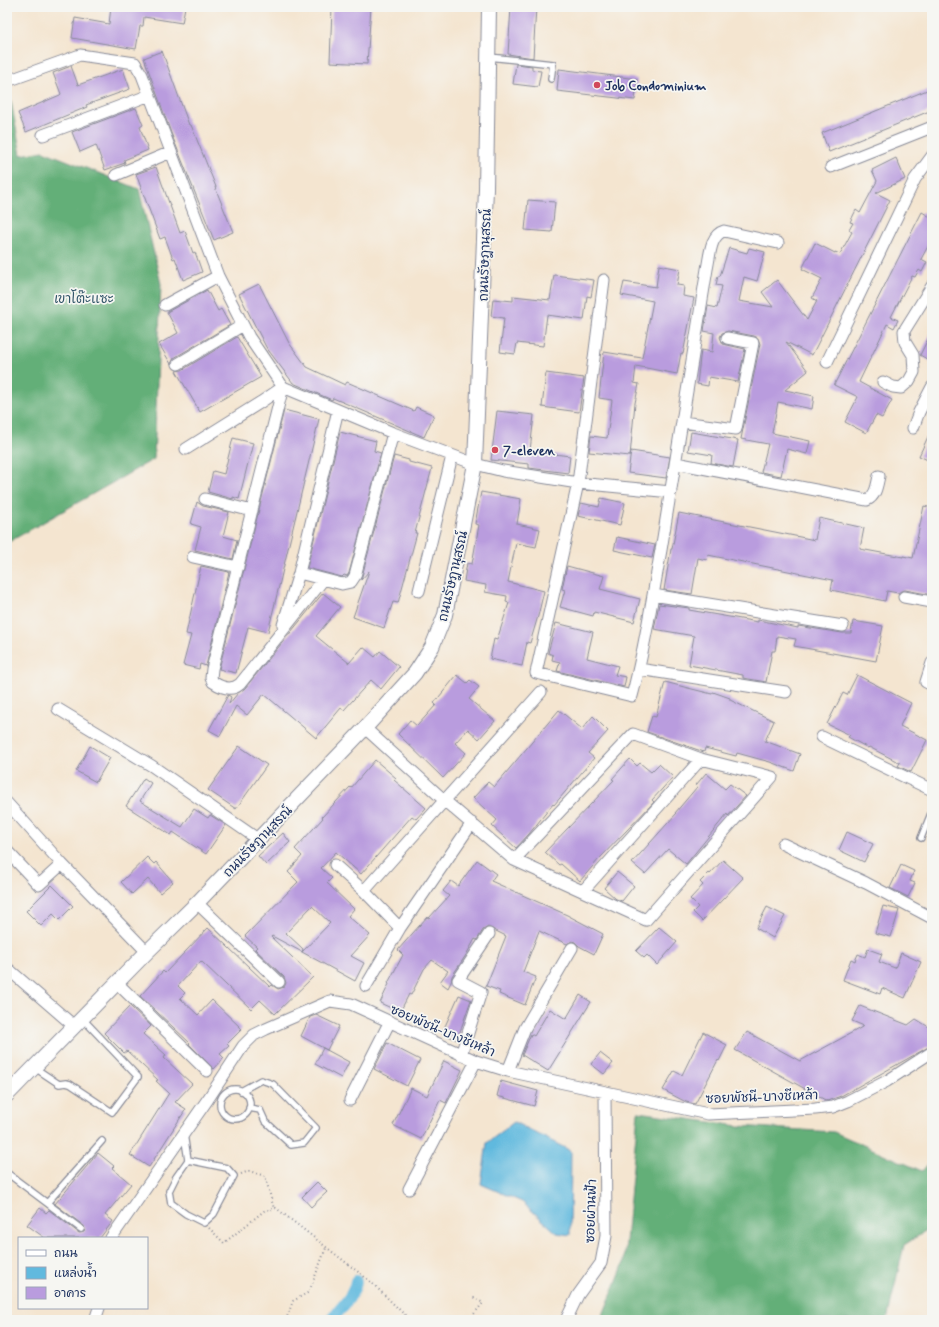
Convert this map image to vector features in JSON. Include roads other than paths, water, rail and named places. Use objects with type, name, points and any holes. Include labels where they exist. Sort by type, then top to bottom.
[{"type":"street","name":"ถนนรัษฎานุสรณ์","points":[[7,1095],[259,840],[416,673],[432,647],[445,614],[475,464],[482,328],[489,7]]},
{"type":"street","points":[[7,78],[13,79],[80,55],[135,63],[142,75],[150,95],[218,276],[249,337],[283,387],[393,433],[475,464],[503,471],[578,483],[671,492]]},
{"type":"street","points":[[43,135],[150,95]]},
{"type":"street","points":[[831,167],[932,127]]},
{"type":"street","points":[[116,175],[171,152]]},
{"type":"street","points":[[827,362],[915,179],[932,156]]},
{"type":"street","points":[[604,280],[578,483],[536,673],[632,696],[639,669],[653,594],[676,463],[707,269],[714,238],[719,232],[724,231],[778,243]]},
{"type":"street","points":[[165,305],[218,276]]},
{"type":"street","points":[[883,382],[893,387],[901,388],[909,381],[914,372],[913,355],[905,342],[904,331],[932,286]]},
{"type":"street","points":[[178,364],[243,325]]},
{"type":"street","points":[[682,422],[736,429],[753,343],[726,338]]},
{"type":"street","points":[[186,450],[283,387]]},
{"type":"street","points":[[283,387],[212,669],[211,678],[213,682],[231,689],[240,684],[282,629],[323,580]]},
{"type":"street","points":[[913,428],[919,412],[932,387]]},
{"type":"street","points":[[282,629],[299,573],[338,410]]},
{"type":"street","points":[[299,573],[342,584],[351,582],[355,576],[393,433]]},
{"type":"street","points":[[419,591],[452,456]]},
{"type":"street","points":[[676,463],[867,500],[871,498],[874,493],[879,476]]},
{"type":"street","points":[[205,499],[252,511]]},
{"type":"street","points":[[193,557],[238,567]]},
{"type":"street","points":[[653,594],[843,626]]},
{"type":"street","points":[[904,597],[932,602]]},
{"type":"street","points":[[932,663],[926,682],[932,685]]},
{"type":"street","points":[[639,669],[786,692]]},
{"type":"street","points":[[364,891],[541,692]]},
{"type":"street","points":[[58,709],[152,766],[259,840]]},
{"type":"street","points":[[365,728],[445,801],[514,860],[646,920],[772,777],[701,759],[633,734],[514,860]]},
{"type":"street","points":[[822,737],[932,790]]},
{"type":"street","points":[[583,891],[701,759]]},
{"type":"street","points":[[7,803],[62,864],[147,952]]},
{"type":"street","points":[[366,986],[400,928],[472,823]]},
{"type":"street","points":[[783,844],[866,883],[932,918]]},
{"type":"street","points":[[7,851],[39,885],[62,864]]},
{"type":"street","points":[[335,865],[364,891],[400,928]]},
{"type":"street","points":[[197,903],[279,982]]},
{"type":"street","points":[[461,1055],[481,992],[458,980],[489,934]]},
{"type":"street","points":[[508,1071],[525,1028],[572,948]]},
{"type":"street","points":[[7,968],[78,1022]]},
{"type":"street","points":[[117,983],[207,1071]]},
{"type":"street","name":"ซอยพัชนี-บางชีเหล้า","points":[[112,1237],[244,1046],[254,1035],[330,1001],[351,1004],[389,1023],[461,1055],[508,1071],[708,1114],[833,1107],[848,1101],[887,1080],[932,1052]]},
{"type":"street","points":[[350,1100],[389,1023]]},
{"type":"street","points":[[409,1189],[476,1061]]},
{"type":"street","name":"ซอยผ่านฟ้า","points":[[566,1320],[578,1295],[601,1263],[606,1236],[605,1092]]},
{"type":"street","points":[[95,1320],[100,1309]]},
{"type":"lane","points":[[488,57],[553,64],[551,79]]},
{"type":"lane","points":[[921,838],[932,811]]},
{"type":"lane","points":[[34,1067],[59,1084],[70,1084],[112,1112],[138,1077],[78,1022]]},
{"type":"lane","points":[[242,1091],[261,1080],[273,1084],[316,1128],[304,1143],[291,1145],[265,1121],[260,1110],[249,1108]]},
{"type":"lane","points":[[208,1099],[222,1097],[232,1089],[242,1091],[248,1098],[249,1108],[244,1116],[231,1119],[226,1117],[220,1109],[222,1097],[220,1081]]},
{"type":"lane","points":[[184,1134],[188,1160],[169,1191],[171,1203],[186,1214],[204,1223],[214,1214],[234,1176],[228,1168],[188,1160]]},
{"type":"lane","points":[[48,1203],[102,1141]]},
{"type":"lane","points":[[7,1173],[81,1229]]},
{"type":"water","points":[[514,1122],[571,1151],[570,1235],[557,1233],[522,1202],[481,1184],[487,1143]]},
{"type":"waterway","points":[[331,1320],[350,1297],[356,1281]]},
{"type":"place","name":"Job Condominium","points":[[597,85]]},
{"type":"place","name":"7-eleven","points":[[495,450]]},
{"type":"park label","name":"เขาโต๊ะแซะ","points":[[84,298]]}]
